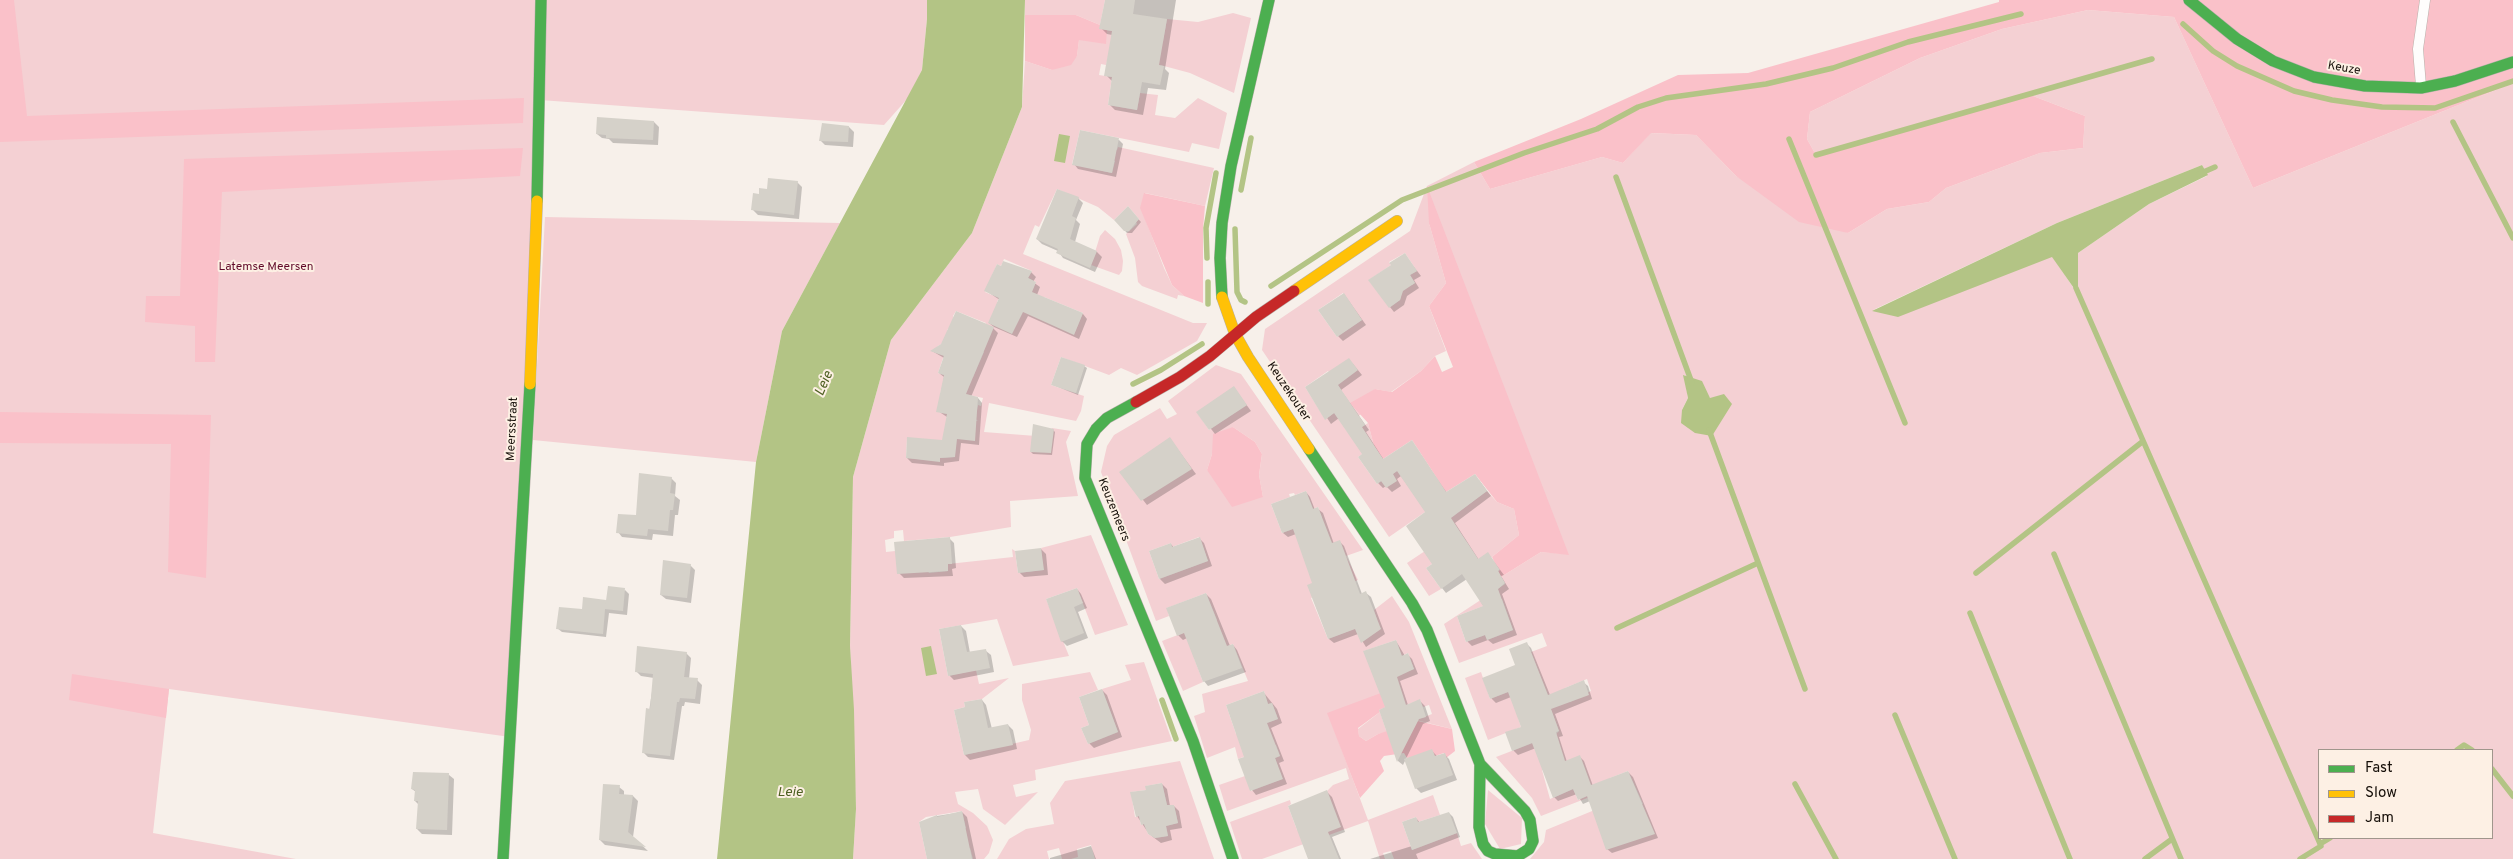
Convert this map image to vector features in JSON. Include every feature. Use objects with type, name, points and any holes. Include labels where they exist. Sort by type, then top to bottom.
[{"type":"street","name":"Meersstraat","points":[[502,859],[535,290],[542,0]]},
{"type":"street","name":"Keuzekouter","points":[[1269,0],[1231,166],[1222,223],[1220,258],[1222,300],[1234,334],[1416,610],[1427,630],[1480,764],[1479,827],[1483,844],[1488,851],[1495,854],[1518,856],[1529,849],[1533,841],[1530,820],[1480,764]]},
{"type":"street","name":"Keuze","points":[[2189,0],[2237,39],[2273,61],[2314,78],[2365,86],[2421,88],[2455,81],[2513,62]]},
{"type":"street","name":"Keuzemeers","points":[[1233,859],[1193,741],[1156,647],[1091,496],[1085,478],[1084,461],[1087,444],[1096,429],[1107,418],[1180,377],[1210,356],[1234,334],[1397,221]]},
{"type":"lane","points":[[2421,88],[2418,49],[2425,0]]},
{"type":"green space","name":"Latemse Meersen","points":[[0,0],[927,0],[927,19],[922,70],[908,98],[884,125],[540,100],[510,737],[169,689],[153,833],[296,859],[0,859]]},
{"type":"green space","points":[[1025,0],[1105,0],[1100,25],[1076,15],[1025,15]]},
{"type":"green space","points":[[2088,10],[2174,17],[2253,188],[2513,83],[2513,859],[1530,859],[1544,842],[1546,830],[1614,802],[1643,804],[1628,771],[1610,778],[1613,788],[1541,816],[1532,798],[1496,757],[1556,734],[1559,731],[1550,707],[1518,718],[1521,727],[1488,740],[1465,678],[1481,672],[1490,699],[1541,679],[1531,652],[1547,646],[1542,633],[1459,663],[1444,624],[1505,584],[1501,577],[1541,552],[1568,554],[1429,223],[1446,283],[1429,306],[1446,351],[1435,356],[1421,371],[1391,392],[1375,389],[1364,412],[1344,427],[1350,435],[1368,423],[1374,446],[1358,457],[1377,484],[1422,455],[1436,478],[1425,512],[1389,537],[1262,350],[1265,329],[1410,231],[1427,186],[1474,162],[1490,189],[1602,157],[1623,163],[1650,133],[1696,135],[1736,176],[1848,233],[1887,209],[1929,202],[1946,188],[2040,153],[2083,148],[2085,116],[2028,94],[1816,155],[1807,139],[1810,112],[1920,58],[2002,29]],"holes":[[[2202,165],[2207,176],[2149,204],[2078,253],[2077,293],[2052,256],[1873,310],[2057,223]],[[1405,253],[1417,271],[1410,275],[1415,283],[1412,285],[1409,281],[1396,290],[1401,297],[1400,300],[1390,307],[1369,280],[1391,265],[1389,262]],[[1343,293],[1362,320],[1337,337],[1318,310]],[[1328,371],[1350,403],[1325,419],[1305,387]],[[1684,375],[1710,398],[1682,410],[1688,398]],[[1502,599],[1513,630],[1487,640],[1485,635],[1466,642],[1457,616]],[[1587,679],[1591,691],[1570,702],[1565,688]],[[1542,770],[1592,794],[1578,800],[1573,789],[1550,799]]]},
{"type":"green space","points":[[1233,13],[1251,18],[1234,93],[1190,73],[1164,66],[1108,57],[1106,65],[1101,64],[1099,75],[1112,77],[1108,105],[1137,110],[1140,93],[1158,95],[1155,115],[1175,118],[1198,98],[1227,113],[1219,149],[1192,143],[1189,152],[1080,130],[1072,164],[1112,173],[1115,161],[1105,159],[1108,148],[1117,150],[1118,147],[1214,168],[1205,206],[1145,193],[1141,208],[1172,285],[1184,296],[1178,295],[1177,299],[1142,286],[1138,282],[1135,258],[1126,234],[1137,224],[1136,222],[1139,219],[1128,206],[1114,220],[1098,207],[1057,189],[1039,227],[1035,225],[1023,254],[1193,323],[1207,323],[1197,341],[1137,375],[1121,368],[1109,375],[1061,357],[1051,385],[1084,396],[1081,411],[1076,421],[989,403],[984,432],[1049,437],[1052,428],[1071,431],[1066,442],[1078,496],[1010,501],[1011,527],[950,537],[904,541],[903,530],[894,531],[894,538],[885,540],[886,552],[895,551],[929,573],[948,571],[948,564],[1013,557],[1012,549],[1015,551],[1018,573],[1043,570],[1041,548],[1091,535],[1128,625],[1095,635],[1077,588],[1046,599],[1069,656],[1013,666],[997,619],[939,629],[948,676],[976,670],[979,684],[1009,678],[982,699],[964,702],[965,707],[954,710],[964,755],[1029,740],[1031,730],[1022,700],[1022,684],[1090,672],[1098,690],[1079,697],[1089,725],[1081,728],[1088,744],[1118,732],[1102,689],[1131,680],[1125,665],[1144,662],[1172,741],[1035,770],[1036,780],[1013,785],[1016,797],[1038,792],[1005,825],[983,809],[978,789],[955,792],[958,804],[973,813],[987,826],[993,840],[989,853],[984,859],[973,859],[970,848],[962,849],[958,830],[966,828],[962,811],[926,817],[919,822],[927,859],[853,859],[856,809],[850,646],[853,477],[891,340],[972,233],[1022,107],[1025,61],[1052,70],[1077,56],[1079,40],[1107,30],[1163,41],[1167,19],[1198,22]],"holes":[[[1004,259],[1032,271],[1028,278],[1036,282],[1029,297],[1044,297],[1083,313],[1074,334],[1026,305],[997,302],[999,298],[985,292],[997,264],[1001,266]],[[956,311],[986,323],[977,344],[970,346],[984,352],[973,377],[952,378],[938,373],[944,355],[937,349],[938,346],[956,335],[947,330],[955,321],[953,316]],[[941,389],[983,398],[981,406],[978,405],[975,419],[978,421],[964,418],[946,422],[947,414],[939,412]],[[907,438],[955,457],[940,458],[940,461],[906,458]]]},
{"type":"green space","points":[[545,217],[840,223],[782,331],[756,462],[533,440]]},
{"type":"green space","points":[[1105,230],[1115,239],[1121,250],[1123,261],[1122,271],[1119,275],[1091,265],[1100,236]]},
{"type":"green space","points":[[1216,365],[1241,374],[1363,550],[1346,556],[1358,580],[1311,598],[1328,639],[1377,620],[1374,610],[1392,596],[1409,622],[1452,729],[1416,720],[1432,714],[1429,705],[1423,707],[1420,700],[1406,705],[1328,713],[1368,820],[1433,795],[1440,815],[1418,822],[1416,817],[1402,822],[1412,850],[1457,833],[1461,846],[1471,843],[1482,859],[1394,859],[1391,851],[1383,853],[1385,859],[1380,859],[1368,821],[1262,859],[1242,859],[1230,822],[1290,800],[1291,804],[1288,806],[1297,830],[1333,785],[1349,779],[1346,768],[1227,811],[1219,785],[1245,776],[1251,791],[1282,779],[1275,758],[1280,756],[1276,745],[1238,759],[1235,747],[1207,758],[1194,716],[1205,712],[1202,694],[1248,681],[1233,644],[1194,658],[1203,682],[1183,691],[1162,641],[1217,620],[1206,593],[1167,608],[1169,616],[1156,621],[1101,472],[1107,446],[1114,435],[1160,408],[1167,419],[1177,414],[1168,401]],"holes":[[[1247,405],[1209,430],[1197,412]],[[1233,427],[1255,442],[1262,454],[1259,475],[1263,497],[1207,470],[1212,454]],[[1306,491],[1313,509],[1318,507],[1322,518],[1282,533],[1271,504],[1290,497],[1289,494],[1294,493],[1295,495]],[[1199,537],[1208,561],[1159,579],[1149,551],[1171,543],[1172,547]],[[1396,640],[1400,651],[1398,652],[1399,657],[1408,653],[1414,669],[1402,673],[1364,651]],[[1264,691],[1268,704],[1272,703],[1278,719],[1236,734],[1226,705]]]},
{"type":"green space","points":[[1487,491],[1497,502],[1514,509],[1519,535],[1492,557],[1478,559],[1466,541],[1426,568],[1441,589],[1429,596],[1407,563],[1437,543],[1430,532]]},
{"type":"green space","points":[[1380,712],[1387,733],[1378,734],[1366,741],[1359,736],[1358,729]]},
{"type":"green space","points":[[1180,761],[1214,859],[1095,859],[1091,845],[1077,849],[1078,857],[1071,859],[1062,859],[1059,848],[1047,851],[1049,859],[997,859],[1009,839],[1026,829],[1054,824],[1050,803],[1065,781]],"holes":[[[1162,783],[1167,805],[1174,805],[1178,823],[1166,826],[1168,836],[1155,838],[1148,834],[1144,824],[1141,825],[1139,816],[1135,817],[1131,792],[1146,790],[1146,786]]]},
{"type":"green space","points":[[1488,790],[1522,818],[1521,844],[1500,849],[1485,824]]},
{"type":"shaded area","points":[[0,0],[14,0],[27,116],[524,98],[523,123],[0,142]]},
{"type":"shaded area","points":[[1999,0],[2513,0],[2513,83],[2253,188],[2174,17],[2088,10],[2002,29],[1920,58],[1810,112],[1807,139],[1816,155],[2028,94],[2085,116],[2083,148],[2040,153],[1946,188],[1929,202],[1887,209],[1848,233],[1799,222],[1736,176],[1696,135],[1651,133],[1623,163],[1602,157],[1490,189],[1474,162],[1581,119],[1678,75],[1748,73],[1999,2]]},
{"type":"shaded area","points":[[1025,15],[1076,15],[1107,30],[1106,44],[1079,40],[1077,56],[1071,65],[1052,70],[1025,61]]},
{"type":"shaded area","points":[[523,148],[520,176],[222,192],[215,362],[195,362],[195,326],[145,322],[146,296],[180,296],[184,159]]},
{"type":"shaded area","points":[[1427,186],[1569,555],[1541,552],[1501,577],[1492,557],[1519,535],[1514,509],[1497,502],[1475,474],[1446,492],[1412,440],[1383,459],[1374,446],[1368,423],[1350,403],[1375,389],[1392,392],[1421,371],[1435,356],[1442,372],[1453,367],[1429,306],[1446,283],[1429,223]]},
{"type":"shaded area","points":[[1144,193],[1205,206],[1203,229],[1203,303],[1184,296],[1172,285],[1140,208]]},
{"type":"shaded area","points":[[0,412],[211,415],[206,578],[168,572],[171,444],[0,443]]},
{"type":"shaded area","points":[[1233,427],[1255,442],[1262,454],[1259,475],[1263,497],[1232,507],[1207,470],[1212,454],[1213,434]]},
{"type":"shaded area","points":[[72,674],[169,689],[166,718],[69,700]]},
{"type":"shaded area","points":[[1389,690],[1395,703],[1379,710],[1380,712],[1358,728],[1359,736],[1366,741],[1378,734],[1418,721],[1452,729],[1455,751],[1446,758],[1444,753],[1435,756],[1407,758],[1404,753],[1384,756],[1380,761],[1384,771],[1360,798],[1327,713]]},
{"type":"water","name":"Leie","points":[[927,0],[1025,0],[1022,107],[972,233],[891,340],[853,477],[850,646],[854,710],[856,809],[853,859],[717,859],[756,462],[782,331],[922,70]]},
{"type":"water","points":[[1059,134],[1070,136],[1065,163],[1054,161]]},
{"type":"water","points":[[2202,165],[2208,175],[2149,204],[2078,253],[2078,294],[2052,257],[1898,317],[1872,311],[2057,223]]},
{"type":"water","points":[[1683,375],[1702,381],[1710,398],[1724,394],[1732,404],[1712,436],[1695,433],[1681,423],[1682,410],[1688,398]]},
{"type":"water","points":[[931,646],[937,674],[926,676],[921,648]]},
{"type":"building","points":[[1105,0],[1135,0],[1133,14],[1167,19],[1159,65],[1164,66],[1160,85],[1142,82],[1137,110],[1108,105],[1112,77],[1104,76],[1112,31],[1099,29]]},
{"type":"building","points":[[597,117],[654,121],[653,140],[606,138],[606,135],[596,134]]},
{"type":"building","points":[[822,123],[849,126],[848,142],[819,141]]},
{"type":"building","points":[[1080,130],[1119,138],[1112,173],[1072,165]]},
{"type":"building","points":[[768,178],[798,181],[794,215],[751,210],[753,193],[759,194],[759,188],[767,189]]},
{"type":"building","points":[[1057,189],[1079,197],[1072,216],[1076,218],[1070,239],[1097,251],[1090,268],[1056,253],[1058,249],[1036,239]]},
{"type":"building","points":[[1128,206],[1139,219],[1129,231],[1124,231],[1114,220]]},
{"type":"building","points":[[1405,253],[1417,271],[1410,275],[1415,283],[1403,291],[1400,300],[1389,308],[1368,280]]},
{"type":"building","points":[[1003,261],[1032,271],[1028,278],[1036,282],[1032,292],[1083,313],[1074,335],[1023,312],[1012,334],[988,323],[999,298],[984,291],[997,264],[1001,266]]},
{"type":"building","points":[[1344,293],[1362,320],[1337,337],[1318,310]]},
{"type":"building","points":[[956,311],[994,327],[966,394],[978,397],[975,441],[957,439],[955,457],[940,458],[940,462],[906,458],[907,437],[942,440],[947,414],[936,412],[944,375],[938,373],[944,356],[930,351],[941,344]]},
{"type":"building","points":[[1061,357],[1085,365],[1076,393],[1051,385]]},
{"type":"building","points":[[1349,358],[1358,370],[1338,385],[1365,425],[1362,427],[1383,459],[1412,440],[1446,492],[1475,474],[1487,491],[1451,518],[1478,559],[1488,552],[1500,570],[1498,571],[1505,583],[1498,589],[1513,630],[1487,640],[1485,635],[1466,642],[1457,616],[1483,606],[1462,574],[1441,589],[1426,568],[1432,564],[1406,526],[1425,512],[1397,471],[1393,474],[1397,481],[1386,488],[1381,481],[1377,484],[1358,457],[1362,454],[1334,413],[1325,420],[1305,387]]},
{"type":"building","points":[[1234,386],[1247,405],[1209,430],[1196,412]]},
{"type":"building","points":[[1033,424],[1054,429],[1051,453],[1030,452]]},
{"type":"building","points":[[1170,437],[1192,469],[1141,501],[1119,472]]},
{"type":"building","points":[[639,473],[672,477],[670,493],[675,494],[673,510],[670,510],[668,531],[648,529],[647,536],[616,533],[618,514],[636,515]]},
{"type":"building","points":[[1306,491],[1313,509],[1318,507],[1332,543],[1340,540],[1360,594],[1366,591],[1381,629],[1361,643],[1355,629],[1328,639],[1307,585],[1312,583],[1293,529],[1282,533],[1271,504]]},
{"type":"building","points":[[950,537],[952,564],[948,564],[948,571],[897,574],[894,542]]},
{"type":"building","points":[[1200,537],[1208,561],[1159,579],[1149,551],[1171,543],[1172,547]]},
{"type":"building","points":[[1041,548],[1044,570],[1018,573],[1015,551]]},
{"type":"building","points":[[663,560],[691,564],[687,598],[660,595]]},
{"type":"building","points":[[608,586],[625,588],[623,611],[605,609],[603,634],[556,629],[559,607],[582,609],[583,597],[606,600],[605,608]]},
{"type":"building","points":[[1077,588],[1083,603],[1074,607],[1084,633],[1061,642],[1046,599]]},
{"type":"building","points":[[1206,593],[1227,646],[1233,644],[1242,668],[1203,682],[1184,633],[1177,636],[1166,608]]},
{"type":"building","points":[[961,625],[967,652],[986,649],[990,668],[948,676],[939,629]]},
{"type":"building","points":[[1396,640],[1402,656],[1408,653],[1414,669],[1397,677],[1406,705],[1420,699],[1426,717],[1419,719],[1397,762],[1379,710],[1385,707],[1363,651]]},
{"type":"building","points":[[1527,642],[1548,695],[1584,680],[1589,695],[1551,709],[1559,731],[1556,732],[1565,761],[1580,755],[1591,785],[1628,771],[1655,834],[1606,850],[1587,796],[1578,800],[1573,789],[1553,798],[1532,743],[1512,751],[1505,732],[1521,727],[1508,692],[1490,699],[1482,678],[1515,665],[1509,649]]},
{"type":"building","points":[[637,646],[687,652],[684,677],[698,678],[695,699],[680,698],[679,702],[677,702],[670,756],[642,753],[646,708],[650,709],[653,674],[635,672]]},
{"type":"building","points":[[1102,689],[1118,732],[1088,744],[1081,728],[1089,725],[1079,697]]},
{"type":"building","points":[[1264,691],[1268,704],[1272,703],[1278,719],[1267,723],[1280,756],[1275,758],[1283,779],[1250,791],[1238,759],[1244,757],[1226,705]]},
{"type":"building","points":[[982,699],[988,728],[1008,724],[1013,745],[964,755],[954,710],[965,707],[964,702]]},
{"type":"building","points":[[1432,749],[1435,756],[1445,753],[1453,775],[1415,789],[1404,759]]},
{"type":"building","points":[[413,772],[449,773],[447,830],[416,829],[418,801],[414,801],[415,790],[411,789]]},
{"type":"building","points":[[1162,783],[1167,805],[1174,805],[1178,823],[1166,826],[1168,836],[1155,838],[1148,834],[1144,824],[1141,825],[1139,816],[1136,817],[1130,792],[1146,790],[1145,786]]},
{"type":"building","points":[[603,784],[620,785],[619,794],[633,795],[628,832],[646,847],[599,840]]},
{"type":"building","points":[[1327,790],[1341,827],[1328,832],[1339,859],[1308,859],[1288,806]]},
{"type":"building","points":[[962,811],[972,859],[927,859],[919,822],[937,815],[937,817]]},
{"type":"building","points":[[1449,812],[1457,833],[1412,850],[1402,822],[1416,817],[1418,822]]},
{"type":"waterway","points":[[1271,286],[1402,200],[1524,153],[1597,129],[1638,107],[1666,98],[1766,84],[1833,68],[1908,42],[2021,14]]},
{"type":"waterway","points":[[2183,24],[2213,51],[2237,66],[2294,91],[2332,100],[2382,107],[2435,108],[2513,81]]},
{"type":"waterway","points":[[1816,155],[2152,59]]},
{"type":"waterway","points":[[2453,122],[2513,238]]},
{"type":"waterway","points":[[1241,190],[1251,138]]},
{"type":"waterway","points":[[1789,139],[1905,423]]},
{"type":"waterway","points":[[2199,174],[2215,167]]},
{"type":"waterway","points":[[1207,258],[1206,228],[1216,173]]},
{"type":"waterway","points":[[1616,177],[1692,383]]},
{"type":"waterway","points":[[1235,229],[1237,292],[1241,300],[1245,302]]},
{"type":"waterway","points":[[1208,282],[1208,304]]},
{"type":"waterway","points":[[2076,288],[2321,846],[2300,859]]},
{"type":"waterway","points":[[1133,384],[1161,370],[1202,344]]},
{"type":"waterway","points":[[1709,430],[1805,689]]},
{"type":"waterway","points":[[1976,573],[2142,442]]},
{"type":"waterway","points":[[2054,554],[2181,859]]},
{"type":"waterway","points":[[1617,628],[1758,563]]},
{"type":"waterway","points":[[1970,613],[2070,859]]},
{"type":"waterway","points":[[1162,700],[1176,739]]},
{"type":"waterway","points":[[1895,715],[1955,859]]},
{"type":"waterway","points":[[2458,749],[2464,745],[2470,749]]},
{"type":"waterway","points":[[2493,770],[2513,796]]},
{"type":"waterway","points":[[1795,784],[1836,859]]},
{"type":"waterway","points":[[2145,859],[2172,839]]},
{"type":"waterway","points":[[2320,844],[2328,839]]},
{"type":"traffic: fast","points":[[537,201],[541,0]]},
{"type":"traffic: fast","points":[[1222,297],[1220,258],[1222,223],[1231,166],[1269,0]]},
{"type":"traffic: fast","points":[[2189,0],[2237,39],[2273,61],[2314,77],[2365,86],[2421,88],[2455,81],[2513,62]]},
{"type":"traffic: fast","points":[[503,859],[530,384]]},
{"type":"traffic: fast","points":[[1136,402],[1107,418],[1096,429],[1087,444],[1085,478],[1193,741],[1233,859]]},
{"type":"traffic: fast","points":[[1309,449],[1412,603],[1427,630],[1480,764],[1479,827],[1483,844],[1488,851],[1495,854],[1518,856],[1529,849],[1533,841],[1530,820],[1525,811],[1480,764]]},
{"type":"traffic: slow","points":[[530,384],[537,201]]},
{"type":"traffic: slow","points":[[1294,291],[1397,221]]},
{"type":"traffic: slow","points":[[1222,297],[1235,334],[1248,357],[1309,449]]},
{"type":"traffic: jam","points":[[1136,402],[1180,377],[1210,356],[1256,317],[1294,291]]}]
